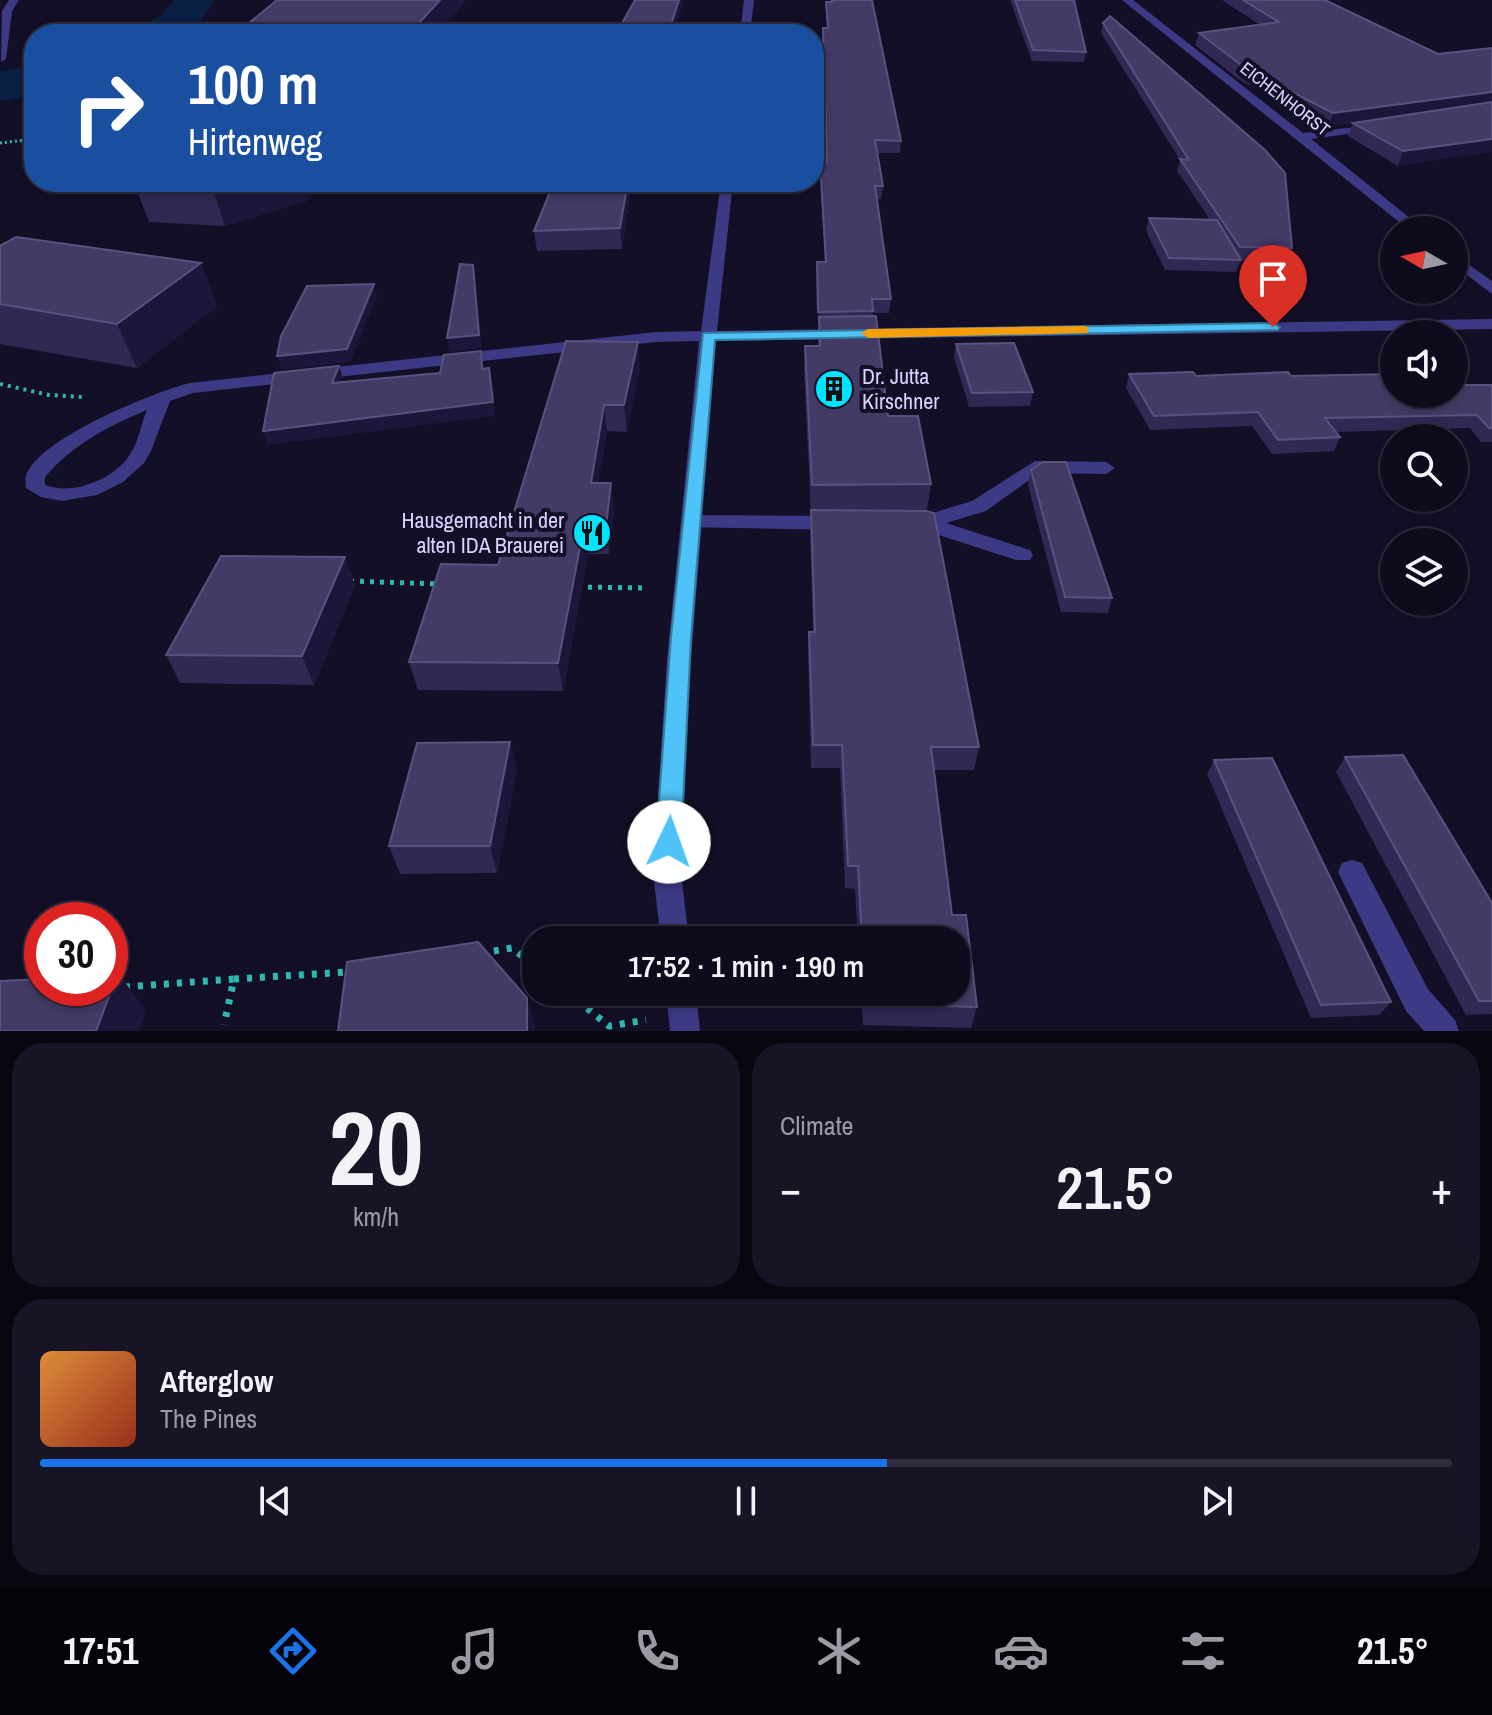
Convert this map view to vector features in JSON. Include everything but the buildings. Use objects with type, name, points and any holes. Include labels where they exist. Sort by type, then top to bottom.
[{"type":"street","points":[[1,59],[7,11],[14,0]]},
{"type":"street","points":[[746,24],[749,0]]},
{"type":"street","name":"EICHENHORST","points":[[1127,0],[1401,216]]},
{"type":"street","points":[[1302,137],[1390,124]]},
{"type":"street","points":[[673,926],[667,873],[685,589],[708,336],[726,192]]},
{"type":"street","points":[[1468,269],[1492,289]]},
{"type":"street","points":[[158,400],[137,458],[122,473],[92,490],[71,495],[50,495],[36,488],[35,476],[66,445],[158,400],[190,388],[656,337],[1492,324]]},
{"type":"street","points":[[893,523],[924,523],[979,506],[1035,467],[1106,468]]},
{"type":"street","points":[[691,522],[862,523]]},
{"type":"street","points":[[924,523],[1023,555]]},
{"type":"street","points":[[1352,872],[1417,1000],[1444,1031]]},
{"type":"path","points":[[0,143],[24,140]]},
{"type":"path","points":[[0,384],[49,395],[158,400]]},
{"type":"path","points":[[341,580],[452,585]]},
{"type":"path","points":[[576,587],[685,589]]},
{"type":"path","points":[[468,955],[512,948],[522,956]]},
{"type":"path","points":[[128,987],[363,970]]},
{"type":"path","points":[[346,987],[348,972]]},
{"type":"path","points":[[224,1025],[234,979]]},
{"type":"path","points":[[584,1006],[609,1026],[683,1012]]},
{"type":"waterway","points":[[177,24],[195,0]]},
{"type":"waterway","points":[[0,86],[24,82]]},
{"type":"slow traffic","points":[[868,333],[1083,330]]},
{"type":"place","name":"Dr. Jutta Kirschner","points":[[834,389]]},
{"type":"place","name":"Hausgemacht in der alten IDA Brauerei","points":[[592,533]]},
{"type":"route","points":[[669,842],[681,637],[708,336],[1273,327]]}]
